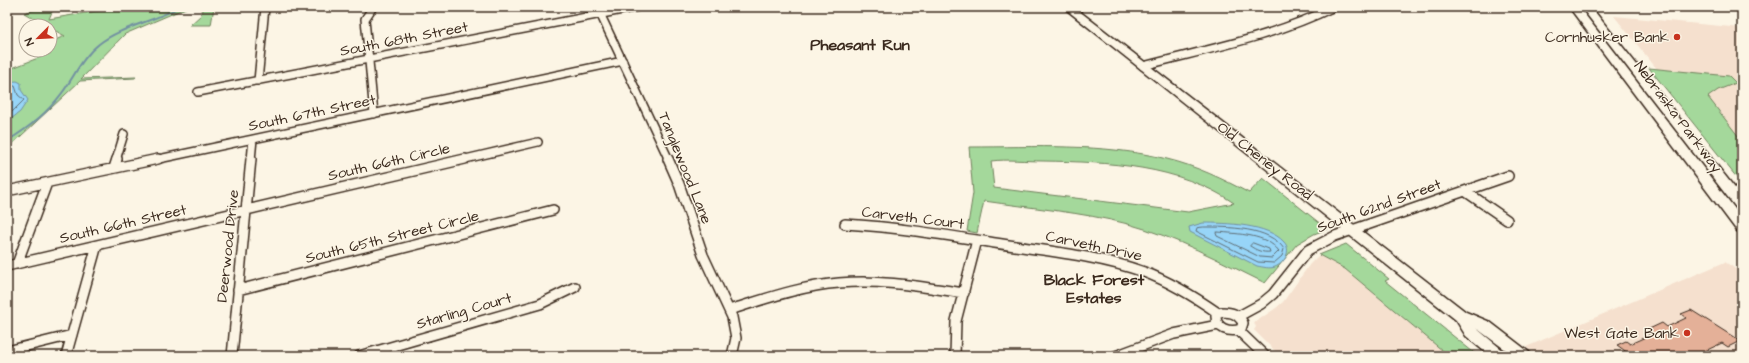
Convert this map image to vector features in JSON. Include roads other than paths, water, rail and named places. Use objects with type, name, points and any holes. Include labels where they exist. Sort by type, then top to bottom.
[{"type":"main road","name":"Old Cheney Road","points":[[1068,7],[1461,316],[1485,326],[1524,356]]},
{"type":"main road","name":"Nebraska Parkway","points":[[1574,7],[1742,228]]},
{"type":"main road","name":"Nebraska Parkway","points":[[1586,7],[1742,206]]},
{"type":"main road","name":"Old Cheney Road","points":[[1461,316],[1471,332],[1500,356]]},
{"type":"street","points":[[258,81],[265,7]]},
{"type":"street","points":[[373,7],[368,11],[365,20],[374,114]]},
{"type":"street","name":"South 68th Street","points":[[198,92],[369,60],[599,11],[638,7]]},
{"type":"street","points":[[1143,66],[1282,30],[1334,7]]},
{"type":"street","name":"Tanglewood Lane","points":[[599,11],[669,159],[704,256],[729,310],[735,326],[736,344],[732,356]]},
{"type":"street","name":"South 67th Street","points":[[7,191],[623,61]]},
{"type":"street","points":[[114,168],[124,134]]},
{"type":"street","name":"Deerwood Drive","points":[[232,356],[253,139]]},
{"type":"street","name":"South 66th Circle","points":[[246,210],[538,142]]},
{"type":"street","name":"South 62nd Street","points":[[1239,316],[1268,299],[1310,248],[1352,230],[1508,176]]},
{"type":"street","points":[[17,264],[47,183]]},
{"type":"street","points":[[1465,191],[1507,220]]},
{"type":"street","name":"South 66th Street","points":[[7,266],[246,210]]},
{"type":"street","name":"South 65th Street Circle","points":[[238,290],[553,210]]},
{"type":"street","name":"Carveth Court","points":[[845,224],[881,226],[977,240]]},
{"type":"street","points":[[955,356],[956,321],[977,240]]},
{"type":"street","name":"Carveth Drive","points":[[977,240],[1099,260],[1145,272],[1189,293],[1218,313]]},
{"type":"street","points":[[66,356],[97,245]]},
{"type":"street","points":[[729,310],[797,290],[838,283],[898,283],[964,293]]},
{"type":"street","name":"Starling Court","points":[[359,356],[540,304],[575,287]]},
{"type":"street","points":[[1226,311],[1239,316],[1242,320],[1243,326],[1238,330],[1225,330],[1218,325],[1215,318],[1218,313],[1226,311]]},
{"type":"street","points":[[1115,356],[1174,334],[1218,325]]},
{"type":"street","points":[[1238,330],[1265,356]]},
{"type":"street","points":[[7,352],[72,335]]},
{"type":"water","points":[[17,81],[21,83],[21,90],[28,100],[20,112],[7,122],[7,82]]},
{"type":"water","points":[[1203,223],[1235,224],[1268,231],[1284,242],[1287,249],[1286,256],[1282,263],[1273,268],[1257,266],[1190,232],[1189,227]]},
{"type":"waterway","points":[[7,141],[30,126],[50,107],[62,93],[83,61],[99,44],[128,28],[159,17],[179,7]]},
{"type":"place","name":"Cornhusker Bank","points":[[1677,37]]},
{"type":"place","name":"West Gate Bank","points":[[1687,333]]},
{"type":"district","name":"Pheasant Run","points":[[860,45]]},
{"type":"district","name":"Black Forest Estates","points":[[1094,289]]}]
